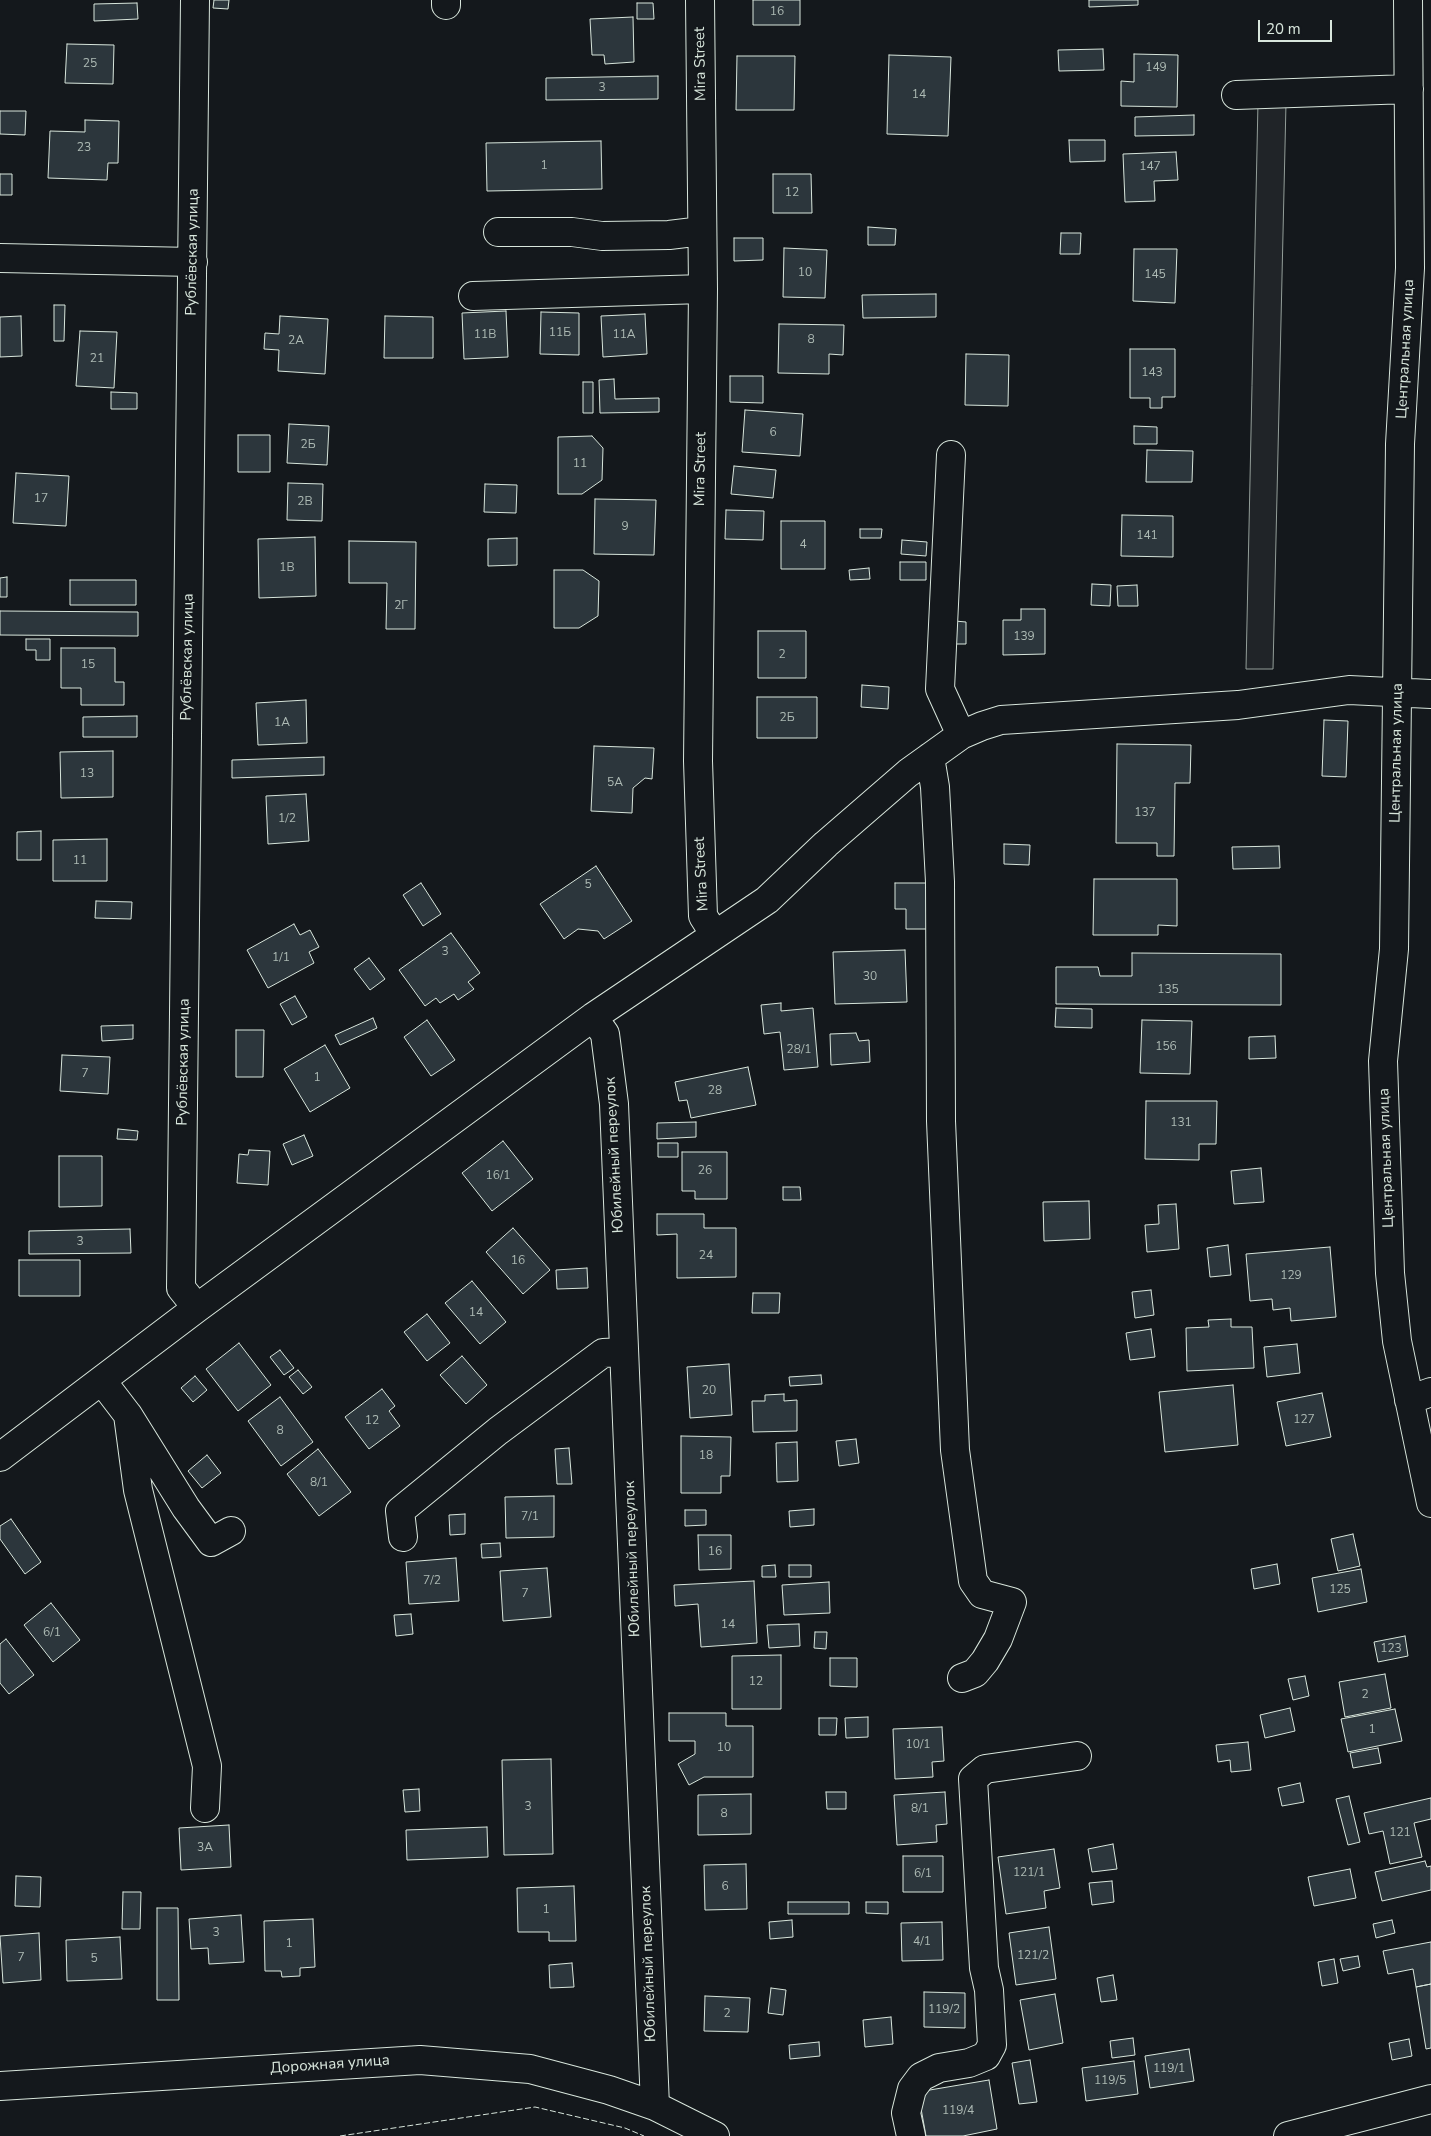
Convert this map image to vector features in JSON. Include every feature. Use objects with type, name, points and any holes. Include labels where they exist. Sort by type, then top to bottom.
[{"type":"street","name":"Рублёвская улица","points":[[195,0],[181,1288],[197,1308]]},
{"type":"street","name":"Mira Street","points":[[700,0],[703,289],[698,761],[703,916],[715,935]]},
{"type":"street","name":"Центральная улица","points":[[1408,0],[1409,89],[1420,269],[1400,444],[1394,949],[1383,1061],[1390,1273],[1397,1340],[1420,1396],[1431,1503]]},
{"type":"street","points":[[1236,95],[1409,89]]},
{"type":"street","points":[[498,232],[572,232],[602,236],[669,235],[702,232]]},
{"type":"street","points":[[0,258],[193,262]]},
{"type":"street","points":[[473,296],[703,289]]},
{"type":"street","points":[[951,454],[940,689],[961,735]]},
{"type":"street","points":[[0,1457],[197,1308],[593,1017],[767,900],[826,844],[908,773],[961,735],[1002,720],[1238,705],[1349,690],[1431,694]]},
{"type":"street","points":[[930,757],[935,787],[940,882],[941,1121],[955,1450],[973,1581],[982,1594],[1012,1602],[998,1639],[986,1661],[975,1672],[962,1678]]},
{"type":"street","name":"Юбилейный переулок","points":[[593,1017],[605,1034],[614,1104],[655,2106]]},
{"type":"street","points":[[403,1537],[400,1511],[498,1430],[603,1353],[624,1352]]},
{"type":"street","points":[[102,1381],[128,1415],[186,1508],[211,1542],[232,1531]]},
{"type":"street","points":[[128,1415],[138,1490],[207,1766],[205,1808]]},
{"type":"street","points":[[911,2136],[906,2113],[912,2089],[920,2077],[939,2068],[969,2063],[986,2056],[992,2046],[989,1990],[984,1968],[973,1779],[985,1769],[1077,1756]]},
{"type":"street","name":"Дорожная улица","points":[[0,2086],[420,2060],[530,2069],[608,2090],[655,2106],[715,2136]]},
{"type":"street","points":[[1288,2136],[1431,2099]]},
{"type":"shaded area","points":[[1258,102],[1286,103],[1273,669],[1246,669]]},
{"type":"building","points":[[214,0],[229,0],[228,9],[213,8]]},
{"type":"building","points":[[753,0],[800,0],[800,25],[753,25]]},
{"type":"building","points":[[1089,0],[1138,0],[1138,5],[1089,7]]},
{"type":"building","points":[[137,3],[138,19],[94,21],[94,4]]},
{"type":"building","points":[[637,3],[653,3],[654,19],[637,19]]},
{"type":"building","points":[[633,17],[634,62],[605,64],[604,55],[592,55],[590,19]]},
{"type":"building","points":[[67,44],[114,45],[113,84],[65,83]]},
{"type":"building","points":[[1103,49],[1104,70],[1059,71],[1058,50]]},
{"type":"building","points":[[1134,54],[1178,55],[1177,107],[1121,106],[1121,81],[1134,82]]},
{"type":"building","points":[[889,55],[951,57],[948,136],[887,134]]},
{"type":"building","points":[[737,56],[795,56],[794,110],[736,110]]},
{"type":"building","points":[[658,76],[658,99],[546,100],[546,78]]},
{"type":"building","points":[[0,111],[26,111],[25,135],[0,134]]},
{"type":"building","points":[[1194,115],[1194,135],[1135,136],[1135,117]]},
{"type":"building","points":[[85,120],[119,121],[118,163],[108,163],[107,180],[48,178],[50,131],[85,132]]},
{"type":"building","points":[[1069,140],[1105,140],[1105,161],[1070,162]]},
{"type":"building","points":[[601,141],[602,189],[487,191],[486,143]]},
{"type":"building","points":[[1176,152],[1178,180],[1154,181],[1155,201],[1125,202],[1123,154]]},
{"type":"building","points":[[0,174],[12,174],[12,195],[0,195]]},
{"type":"building","points":[[773,174],[811,174],[812,213],[773,213]]},
{"type":"building","points":[[868,227],[896,229],[895,245],[868,245]]},
{"type":"building","points":[[1061,233],[1081,233],[1080,254],[1060,254]]},
{"type":"building","points":[[734,238],[763,238],[763,260],[734,261]]},
{"type":"building","points":[[784,248],[827,250],[825,298],[783,297]]},
{"type":"building","points":[[1134,249],[1177,249],[1175,303],[1133,301]]},
{"type":"building","points":[[936,294],[936,317],[863,318],[862,295]]},
{"type":"building","points":[[54,305],[65,305],[64,341],[54,341]]},
{"type":"building","points":[[506,311],[508,357],[464,359],[462,313]]},
{"type":"building","points":[[541,312],[579,313],[579,355],[540,354]]},
{"type":"building","points":[[645,314],[647,354],[603,357],[601,316]]},
{"type":"building","points":[[21,316],[22,356],[0,357],[0,317]]},
{"type":"building","points":[[280,316],[328,319],[325,374],[278,371],[279,350],[264,349],[265,333],[279,334]]},
{"type":"building","points":[[385,316],[433,317],[433,358],[384,358]]},
{"type":"building","points":[[779,324],[844,325],[843,355],[829,354],[829,374],[778,373]]},
{"type":"building","points":[[80,331],[117,332],[114,388],[76,386]]},
{"type":"building","points":[[1130,349],[1175,349],[1175,397],[1162,397],[1162,408],[1150,408],[1150,398],[1130,398]]},
{"type":"building","points":[[966,354],[1009,355],[1008,406],[965,405]]},
{"type":"building","points":[[730,376],[763,376],[763,403],[730,402]]},
{"type":"building","points":[[614,379],[615,399],[659,398],[659,412],[600,413],[599,380]]},
{"type":"building","points":[[583,382],[593,382],[593,413],[583,413]]},
{"type":"building","points":[[111,392],[137,393],[137,409],[111,409]]},
{"type":"building","points":[[745,410],[803,414],[800,456],[742,452]]},
{"type":"building","points":[[289,424],[329,426],[327,465],[287,463]]},
{"type":"building","points":[[1134,426],[1157,427],[1157,444],[1134,444]]},
{"type":"building","points":[[238,435],[270,435],[270,472],[238,472]]},
{"type":"building","points":[[592,436],[603,448],[602,480],[582,494],[558,494],[558,437]]},
{"type":"building","points":[[1147,450],[1193,451],[1192,482],[1146,482]]},
{"type":"building","points":[[734,466],[776,470],[773,498],[731,494]]},
{"type":"building","points":[[16,473],[69,476],[66,526],[13,523]]},
{"type":"building","points":[[288,483],[323,484],[322,521],[287,520]]},
{"type":"building","points":[[485,484],[517,485],[516,513],[484,512]]},
{"type":"building","points":[[595,499],[656,500],[654,555],[594,554]]},
{"type":"building","points":[[726,510],[764,511],[763,540],[725,539]]},
{"type":"building","points":[[1122,515],[1173,516],[1173,557],[1121,556]]},
{"type":"building","points":[[781,521],[825,521],[825,569],[781,569]]},
{"type":"building","points":[[860,529],[882,529],[881,538],[860,538]]},
{"type":"building","points":[[315,537],[316,596],[259,598],[258,539]]},
{"type":"building","points":[[517,538],[517,565],[488,566],[488,539]]},
{"type":"building","points":[[902,540],[927,542],[926,556],[901,554]]},
{"type":"building","points":[[349,541],[416,542],[415,629],[386,629],[387,583],[349,583]]},
{"type":"building","points":[[900,562],[926,562],[926,580],[900,580]]},
{"type":"building","points":[[869,568],[870,579],[850,580],[849,570]]},
{"type":"building","points":[[554,570],[583,570],[599,581],[598,616],[579,628],[554,628]]},
{"type":"building","points":[[7,577],[7,597],[0,597],[0,578]]},
{"type":"building","points":[[70,580],[136,580],[136,605],[70,605]]},
{"type":"building","points":[[1092,584],[1111,585],[1110,606],[1091,605]]},
{"type":"building","points":[[1137,585],[1138,606],[1118,606],[1117,586]]},
{"type":"building","points":[[1021,609],[1045,609],[1045,654],[1003,655],[1003,620],[1021,620]]},
{"type":"building","points":[[0,611],[138,612],[138,636],[0,635]]},
{"type":"building","points":[[955,621],[966,622],[966,644],[955,644]]},
{"type":"building","points":[[758,631],[806,631],[806,678],[758,678]]},
{"type":"building","points":[[26,639],[50,639],[50,660],[36,660],[36,650],[26,650]]},
{"type":"building","points":[[61,648],[115,648],[115,682],[124,682],[124,705],[81,705],[81,688],[61,688]]},
{"type":"building","points":[[862,685],[889,687],[888,709],[861,707]]},
{"type":"building","points":[[757,697],[817,697],[817,738],[757,738]]},
{"type":"building","points":[[306,700],[307,743],[258,745],[256,703]]},
{"type":"building","points":[[137,716],[137,737],[83,737],[83,717]]},
{"type":"building","points":[[1324,720],[1348,721],[1346,777],[1322,776]]},
{"type":"building","points":[[1117,744],[1191,745],[1190,783],[1175,783],[1174,856],[1157,856],[1157,843],[1116,843]]},
{"type":"building","points":[[594,746],[654,748],[652,779],[645,778],[633,788],[632,813],[591,811]]},
{"type":"building","points":[[113,751],[113,797],[61,798],[60,752]]},
{"type":"building","points":[[324,757],[324,775],[232,778],[232,760]]},
{"type":"building","points":[[306,794],[309,841],[268,844],[266,796]]},
{"type":"building","points":[[41,831],[41,860],[17,860],[17,832]]},
{"type":"building","points":[[107,839],[107,881],[53,881],[53,840]]},
{"type":"building","points":[[1004,844],[1030,845],[1029,865],[1004,864]]},
{"type":"building","points":[[1279,846],[1280,868],[1233,869],[1232,847]]},
{"type":"building","points":[[596,866],[632,921],[604,939],[598,931],[578,929],[564,939],[540,904]]},
{"type":"building","points":[[1094,879],[1177,879],[1177,926],[1158,925],[1158,935],[1093,935]]},
{"type":"building","points":[[421,883],[441,914],[423,926],[403,895]]},
{"type":"building","points":[[895,883],[932,883],[932,929],[906,929],[906,909],[895,909]]},
{"type":"building","points":[[96,901],[132,902],[131,919],[95,918]]},
{"type":"building","points":[[294,924],[300,935],[310,930],[319,947],[309,952],[314,963],[268,988],[247,950]]},
{"type":"building","points":[[451,933],[480,973],[468,982],[474,989],[458,1000],[454,994],[440,1003],[436,998],[425,1006],[399,970]]},
{"type":"building","points":[[905,950],[907,1002],[835,1004],[833,952]]},
{"type":"building","points":[[1132,953],[1281,954],[1281,1005],[1056,1004],[1056,967],[1098,967],[1100,976],[1132,976]]},
{"type":"building","points":[[369,958],[385,979],[370,990],[354,969]]},
{"type":"building","points":[[295,996],[307,1017],[292,1025],[280,1004]]},
{"type":"building","points":[[781,1003],[781,1011],[813,1008],[818,1067],[784,1070],[780,1032],[764,1034],[761,1005]]},
{"type":"building","points":[[1056,1008],[1092,1009],[1092,1028],[1055,1027]]},
{"type":"building","points":[[373,1018],[377,1028],[340,1045],[335,1035]]},
{"type":"building","points":[[427,1020],[455,1060],[431,1076],[404,1037]]},
{"type":"building","points":[[1142,1020],[1192,1021],[1190,1074],[1140,1073]]},
{"type":"building","points":[[133,1025],[133,1039],[102,1041],[101,1026]]},
{"type":"building","points":[[236,1030],[264,1030],[263,1077],[236,1077]]},
{"type":"building","points":[[856,1033],[859,1041],[869,1040],[870,1062],[831,1065],[830,1034]]},
{"type":"building","points":[[1275,1036],[1276,1058],[1249,1059],[1249,1037]]},
{"type":"building","points":[[325,1045],[350,1088],[310,1112],[284,1069]]},
{"type":"building","points":[[62,1055],[110,1057],[108,1094],[60,1091]]},
{"type":"building","points":[[748,1067],[756,1105],[691,1118],[687,1100],[679,1101],[675,1082]]},
{"type":"building","points":[[1146,1101],[1217,1101],[1216,1144],[1199,1144],[1199,1160],[1145,1159]]},
{"type":"building","points":[[696,1122],[696,1137],[657,1139],[657,1123]]},
{"type":"building","points":[[118,1129],[138,1131],[137,1140],[117,1139]]},
{"type":"building","points":[[304,1135],[313,1156],[292,1165],[283,1144]]},
{"type":"building","points":[[503,1141],[533,1179],[492,1211],[462,1173]]},
{"type":"building","points":[[658,1143],[678,1143],[678,1157],[658,1157]]},
{"type":"building","points":[[249,1150],[270,1151],[268,1185],[237,1183],[239,1154],[248,1155]]},
{"type":"building","points":[[682,1152],[727,1152],[727,1199],[695,1199],[695,1191],[682,1191]]},
{"type":"building","points":[[59,1156],[102,1156],[102,1206],[59,1207]]},
{"type":"building","points":[[1261,1168],[1264,1202],[1234,1204],[1231,1171]]},
{"type":"building","points":[[783,1187],[800,1187],[801,1200],[783,1200]]},
{"type":"building","points":[[1089,1201],[1090,1239],[1044,1241],[1043,1202]]},
{"type":"building","points":[[1176,1204],[1179,1249],[1147,1252],[1145,1225],[1159,1224],[1158,1205]]},
{"type":"building","points":[[657,1214],[704,1214],[704,1228],[736,1228],[736,1277],[677,1278],[677,1234],[657,1235]]},
{"type":"building","points":[[513,1228],[550,1270],[523,1294],[486,1252]]},
{"type":"building","points":[[130,1229],[131,1253],[29,1254],[29,1231]]},
{"type":"building","points":[[1228,1245],[1231,1275],[1210,1277],[1207,1248]]},
{"type":"building","points":[[1330,1247],[1336,1317],[1291,1321],[1290,1308],[1273,1310],[1272,1299],[1250,1301],[1246,1254]]},
{"type":"building","points":[[19,1260],[80,1260],[80,1296],[19,1296]]},
{"type":"building","points":[[587,1268],[588,1288],[557,1289],[556,1270]]},
{"type":"building","points":[[472,1281],[506,1322],[480,1344],[445,1303]]},
{"type":"building","points":[[1151,1290],[1154,1315],[1135,1318],[1132,1292]]},
{"type":"building","points":[[753,1293],[780,1293],[779,1313],[752,1313]]},
{"type":"building","points":[[427,1314],[450,1343],[427,1361],[404,1332]]},
{"type":"building","points":[[1231,1319],[1231,1327],[1252,1327],[1254,1368],[1187,1371],[1186,1328],[1209,1327],[1208,1320]]},
{"type":"building","points":[[1151,1329],[1155,1357],[1130,1360],[1126,1333]]},
{"type":"building","points":[[239,1343],[271,1385],[238,1411],[206,1369]]},
{"type":"building","points":[[1297,1344],[1300,1373],[1267,1377],[1264,1347]]},
{"type":"building","points":[[280,1350],[294,1368],[284,1375],[270,1357]]},
{"type":"building","points":[[462,1356],[487,1385],[466,1404],[440,1375]]},
{"type":"building","points":[[729,1364],[732,1415],[690,1418],[687,1367]]},
{"type":"building","points":[[298,1370],[312,1387],[303,1394],[289,1377]]},
{"type":"building","points":[[821,1375],[822,1384],[790,1386],[789,1377]]},
{"type":"building","points":[[195,1376],[207,1390],[193,1402],[181,1388]]},
{"type":"building","points":[[1233,1385],[1238,1445],[1165,1452],[1159,1392]]},
{"type":"building","points":[[382,1389],[395,1406],[389,1411],[400,1426],[369,1449],[345,1417]]},
{"type":"building","points":[[1322,1393],[1331,1437],[1286,1446],[1277,1402]]},
{"type":"building","points":[[784,1394],[784,1401],[797,1400],[797,1431],[753,1432],[752,1401],[765,1401],[765,1395]]},
{"type":"building","points":[[280,1397],[313,1442],[281,1466],[248,1421]]},
{"type":"building","points":[[681,1436],[731,1437],[730,1476],[721,1476],[721,1493],[681,1493]]},
{"type":"building","points":[[856,1439],[859,1463],[839,1466],[836,1441]]},
{"type":"building","points":[[797,1442],[798,1481],[777,1482],[776,1443]]},
{"type":"building","points":[[569,1448],[572,1484],[557,1484],[555,1449]]},
{"type":"building","points":[[318,1449],[351,1492],[319,1516],[287,1474]]},
{"type":"building","points":[[207,1455],[221,1473],[202,1488],[188,1471]]},
{"type":"building","points":[[554,1496],[554,1537],[506,1538],[505,1497]]},
{"type":"building","points":[[814,1509],[814,1525],[790,1527],[789,1511]]},
{"type":"building","points":[[685,1510],[706,1510],[706,1525],[685,1526]]},
{"type":"building","points":[[465,1514],[465,1534],[450,1535],[449,1515]]},
{"type":"building","points":[[11,1519],[41,1562],[25,1574],[0,1539],[0,1526]]},
{"type":"building","points":[[1353,1534],[1360,1566],[1338,1571],[1331,1539]]},
{"type":"building","points":[[698,1535],[731,1535],[731,1569],[699,1570]]},
{"type":"building","points":[[500,1543],[501,1557],[482,1558],[481,1544]]},
{"type":"building","points":[[456,1558],[459,1601],[409,1604],[406,1562]]},
{"type":"building","points":[[1277,1564],[1280,1584],[1254,1589],[1251,1569]]},
{"type":"building","points":[[775,1565],[776,1577],[762,1577],[762,1566]]},
{"type":"building","points":[[789,1565],[811,1565],[811,1577],[789,1577]]},
{"type":"building","points":[[547,1568],[551,1617],[503,1621],[500,1571]]},
{"type":"building","points":[[1361,1569],[1367,1602],[1318,1612],[1312,1578]]},
{"type":"building","points":[[754,1581],[757,1643],[701,1647],[698,1604],[675,1606],[674,1585]]},
{"type":"building","points":[[829,1582],[830,1613],[784,1615],[782,1585]]},
{"type":"building","points":[[51,1603],[80,1640],[53,1662],[24,1625]]},
{"type":"building","points":[[411,1614],[413,1634],[396,1636],[394,1615]]},
{"type":"building","points":[[799,1624],[800,1646],[769,1648],[767,1625]]},
{"type":"building","points":[[815,1632],[827,1632],[826,1649],[814,1648]]},
{"type":"building","points":[[1405,1636],[1408,1656],[1378,1662],[1374,1642]]},
{"type":"building","points":[[6,1639],[34,1675],[9,1694],[0,1683],[0,1644]]},
{"type":"building","points":[[781,1655],[781,1709],[732,1709],[732,1656]]},
{"type":"building","points":[[830,1658],[857,1658],[857,1687],[830,1686]]},
{"type":"building","points":[[1385,1674],[1391,1708],[1345,1717],[1339,1682]]},
{"type":"building","points":[[1305,1676],[1309,1696],[1293,1700],[1288,1679]]},
{"type":"building","points":[[1290,1708],[1295,1731],[1265,1738],[1260,1715]]},
{"type":"building","points":[[1395,1709],[1402,1741],[1348,1752],[1341,1719]]},
{"type":"building","points":[[669,1713],[726,1713],[726,1726],[753,1726],[753,1777],[704,1777],[689,1785],[678,1764],[695,1754],[695,1741],[669,1741]]},
{"type":"building","points":[[868,1717],[868,1737],[846,1738],[845,1718]]},
{"type":"building","points":[[819,1718],[837,1718],[836,1735],[819,1735]]},
{"type":"building","points":[[942,1727],[944,1761],[932,1762],[933,1777],[895,1779],[893,1729]]},
{"type":"building","points":[[1248,1742],[1251,1770],[1231,1772],[1230,1760],[1218,1762],[1216,1745]]},
{"type":"building","points":[[1378,1748],[1381,1763],[1353,1768],[1350,1753]]},
{"type":"building","points":[[551,1759],[553,1854],[504,1855],[502,1760]]},
{"type":"building","points":[[1300,1783],[1304,1802],[1282,1806],[1278,1788]]},
{"type":"building","points":[[419,1789],[420,1811],[405,1812],[403,1790]]},
{"type":"building","points":[[826,1792],[846,1792],[846,1809],[827,1809]]},
{"type":"building","points":[[945,1792],[947,1824],[936,1825],[937,1842],[897,1845],[894,1795]]},
{"type":"building","points":[[751,1794],[751,1834],[698,1835],[698,1795]]},
{"type":"building","points":[[1349,1796],[1360,1842],[1348,1845],[1336,1799]]},
{"type":"building","points":[[1431,1798],[1431,1819],[1414,1823],[1422,1857],[1390,1864],[1383,1831],[1369,1834],[1364,1813]]},
{"type":"building","points":[[229,1825],[231,1867],[181,1870],[179,1828]]},
{"type":"building","points":[[487,1827],[488,1857],[407,1860],[406,1830]]},
{"type":"building","points":[[1113,1844],[1117,1869],[1092,1872],[1088,1849]]},
{"type":"building","points":[[1054,1849],[1060,1888],[1044,1891],[1046,1908],[1006,1914],[998,1857]]},
{"type":"building","points":[[903,1856],[943,1856],[943,1892],[903,1892]]},
{"type":"building","points":[[1425,1861],[1427,1867],[1431,1866],[1431,1890],[1382,1901],[1375,1872]]},
{"type":"building","points":[[746,1864],[747,1909],[705,1910],[704,1865]]},
{"type":"building","points":[[1350,1869],[1356,1898],[1314,1906],[1308,1877]]},
{"type":"building","points":[[16,1876],[41,1877],[40,1907],[15,1906]]},
{"type":"building","points":[[1112,1881],[1114,1902],[1092,1905],[1089,1883]]},
{"type":"building","points":[[574,1886],[576,1941],[549,1941],[549,1932],[518,1932],[517,1888]]},
{"type":"building","points":[[123,1892],[141,1892],[140,1929],[122,1929]]},
{"type":"building","points":[[788,1902],[849,1902],[849,1914],[788,1914]]},
{"type":"building","points":[[866,1902],[888,1902],[888,1914],[866,1913]]},
{"type":"building","points":[[157,1908],[178,1908],[179,2000],[157,2000]]},
{"type":"building","points":[[241,1915],[244,1962],[209,1964],[208,1948],[191,1949],[189,1919]]},
{"type":"building","points":[[313,1919],[315,1967],[300,1968],[300,1976],[282,1977],[281,1971],[265,1971],[264,1921]]},
{"type":"building","points":[[792,1920],[793,1937],[770,1939],[769,1922]]},
{"type":"building","points":[[1392,1920],[1395,1933],[1376,1938],[1373,1924]]},
{"type":"building","points":[[942,1922],[943,1960],[902,1961],[901,1923]]},
{"type":"building","points":[[1049,1927],[1056,1979],[1016,1985],[1009,1933]]},
{"type":"building","points":[[39,1933],[41,1980],[3,1983],[0,1936]]},
{"type":"building","points":[[120,1937],[122,1979],[67,1981],[66,1940]]},
{"type":"building","points":[[1431,1942],[1431,1984],[1416,1987],[1413,1969],[1388,1974],[1383,1951]]},
{"type":"building","points":[[1358,1956],[1360,1967],[1343,1971],[1340,1959]]},
{"type":"building","points":[[1334,1959],[1338,1983],[1322,1986],[1318,1962]]},
{"type":"building","points":[[572,1963],[574,1987],[550,1988],[549,1965]]},
{"type":"building","points":[[1113,1975],[1117,2000],[1101,2002],[1097,1978]]},
{"type":"building","points":[[1431,1984],[1431,2048],[1426,2049],[1416,1987]]},
{"type":"building","points":[[771,1988],[786,1990],[783,2015],[768,2013]]},
{"type":"building","points":[[924,1992],[965,1993],[965,2028],[924,2027]]},
{"type":"building","points":[[1055,1994],[1063,2043],[1029,2050],[1020,2000]]},
{"type":"building","points":[[705,1996],[750,1998],[748,2032],[704,2031]]},
{"type":"building","points":[[891,2017],[893,2044],[865,2047],[863,2020]]},
{"type":"building","points":[[1133,2038],[1135,2055],[1112,2058],[1110,2041]]},
{"type":"building","points":[[1409,2039],[1412,2056],[1392,2060],[1389,2043]]},
{"type":"building","points":[[819,2042],[820,2056],[790,2059],[789,2045]]},
{"type":"building","points":[[1189,2049],[1194,2081],[1150,2088],[1145,2056]]},
{"type":"building","points":[[1030,2060],[1037,2102],[1019,2104],[1012,2063]]},
{"type":"building","points":[[1134,2061],[1138,2094],[1086,2101],[1082,2068]]},
{"type":"building","points":[[989,2080],[997,2129],[963,2136],[926,2136],[918,2092]]},
{"type":"fence","points":[[340,2136],[535,2107],[625,2128],[644,2136]]}]
